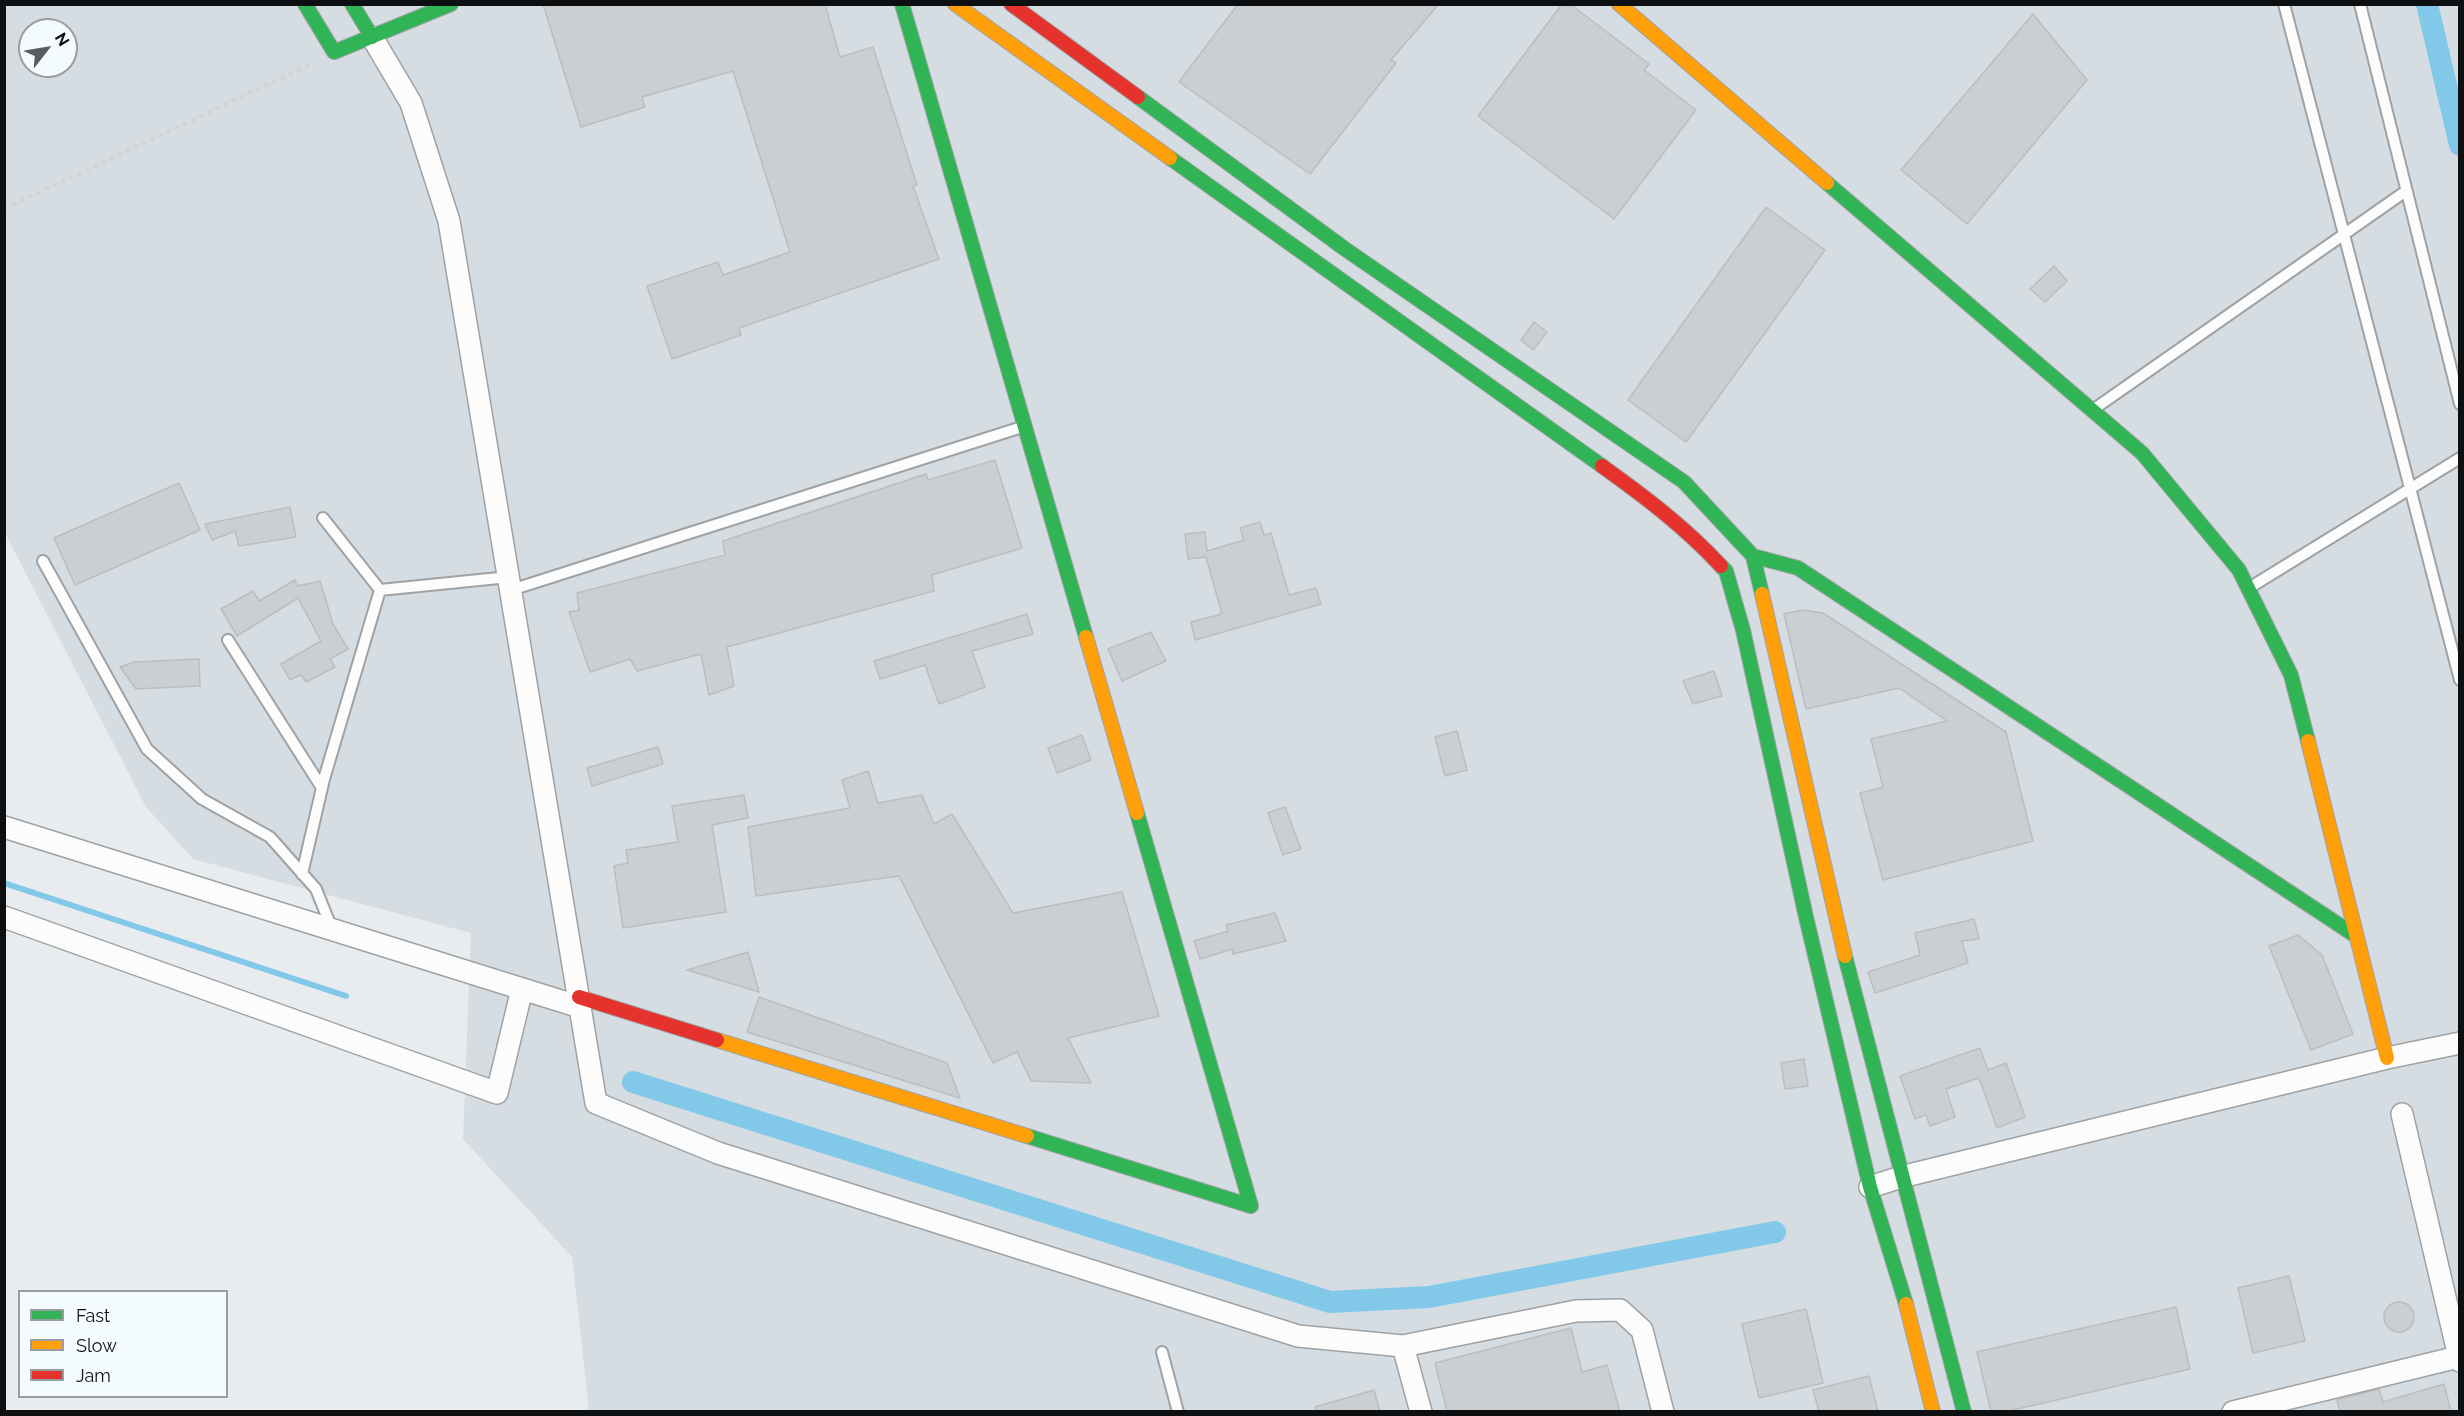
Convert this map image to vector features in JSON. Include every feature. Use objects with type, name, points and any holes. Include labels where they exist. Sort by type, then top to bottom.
[{"type":"street","points":[[305,4],[334,52],[451,4]]},
{"type":"street","points":[[352,4],[411,103],[449,221],[596,1103],[718,1153],[1298,1336],[1403,1346],[1576,1311],[1620,1310],[1642,1330],[1663,1412]]},
{"type":"street","points":[[4,827],[522,989],[580,1002],[1251,1206],[902,4]]},
{"type":"street","points":[[955,4],[1656,504],[1693,536],[1726,571],[1743,630],[1806,917],[1870,1187],[1898,1274],[1933,1412]]},
{"type":"street","points":[[1011,4],[1345,249],[1684,482],[1753,556],[1833,911],[1964,1412]]},
{"type":"street","points":[[1619,4],[2142,453],[2240,570],[2291,675],[2387,1058]]},
{"type":"street","points":[[1753,556],[1798,568],[2356,936]]},
{"type":"street","points":[[4,917],[497,1093],[522,989]]},
{"type":"street","points":[[1870,1187],[1901,1177],[2387,1058],[2460,1043]]},
{"type":"street","points":[[2233,1412],[2459,1359],[2402,1114]]},
{"type":"street","points":[[1403,1346],[1421,1412]]},
{"type":"lane","points":[[2284,4],[2460,680]]},
{"type":"lane","points":[[2360,4],[2460,404]]},
{"type":"lane","points":[[2092,410],[2406,191]]},
{"type":"lane","points":[[380,590],[510,583],[1025,426]]},
{"type":"lane","points":[[2248,588],[2460,458]]},
{"type":"lane","points":[[323,518],[380,590]]},
{"type":"lane","points":[[43,561],[147,749],[202,799],[270,837],[316,889],[332,930]]},
{"type":"lane","points":[[302,873],[322,788],[380,590]]},
{"type":"lane","points":[[228,640],[322,788]]},
{"type":"lane","points":[[1162,1352],[1178,1412]]},
{"type":"path","points":[[4,209],[334,52]]},
{"type":"shaded area","points":[[5,5],[2459,5],[2459,1411],[589,1411],[572,1257],[463,1139],[471,933],[193,859],[146,807],[5,533]]},
{"type":"building","points":[[543,4],[825,4],[840,57],[873,47],[917,185],[913,186],[939,259],[739,328],[741,335],[672,359],[647,286],[718,262],[723,275],[790,252],[733,71],[642,97],[645,107],[581,127]]},
{"type":"building","points":[[1238,4],[1439,4],[1391,60],[1396,63],[1310,174],[1179,82]]},
{"type":"building","points":[[1562,4],[1570,4],[1649,64],[1644,70],[1696,110],[1614,219],[1478,116]]},
{"type":"building","points":[[2033,14],[2087,80],[1967,224],[1901,170]]},
{"type":"building","points":[[1766,207],[1825,250],[1686,442],[1628,400]]},
{"type":"building","points":[[2054,266],[2067,281],[2045,302],[2030,289]]},
{"type":"building","points":[[1534,322],[1547,332],[1533,350],[1521,340]]},
{"type":"building","points":[[995,460],[1022,548],[932,575],[934,591],[727,647],[734,686],[709,695],[701,654],[637,671],[630,659],[590,672],[569,612],[579,610],[577,593],[725,555],[723,541],[926,474],[928,480]]},
{"type":"building","points":[[179,483],[200,530],[75,585],[54,538]]},
{"type":"building","points":[[290,507],[296,537],[239,546],[235,531],[212,540],[205,524]]},
{"type":"building","points":[[1260,522],[1264,535],[1271,533],[1289,595],[1316,588],[1321,604],[1195,640],[1191,622],[1222,614],[1206,557],[1188,559],[1185,534],[1205,532],[1207,551],[1244,540],[1240,528]]},
{"type":"building","points":[[295,580],[297,586],[320,581],[333,624],[348,649],[330,659],[335,667],[306,682],[301,675],[290,680],[281,664],[321,641],[298,598],[237,636],[221,609],[253,591],[259,601]]},
{"type":"building","points":[[1802,610],[1823,613],[2006,732],[2033,841],[1883,880],[1860,793],[1883,787],[1871,739],[1947,721],[1899,688],[1806,709],[1784,614]]},
{"type":"building","points":[[1027,614],[1033,634],[972,651],[985,687],[939,704],[925,665],[880,679],[874,661]]},
{"type":"building","points":[[1151,632],[1166,661],[1122,681],[1108,649]]},
{"type":"building","points":[[199,659],[200,686],[136,689],[120,667],[134,662]]},
{"type":"building","points":[[1714,671],[1722,696],[1693,704],[1683,681]]},
{"type":"building","points":[[1457,731],[1467,770],[1445,776],[1435,737]]},
{"type":"building","points":[[1082,735],[1091,760],[1057,773],[1048,748]]},
{"type":"building","points":[[658,747],[663,764],[592,786],[587,768]]},
{"type":"building","points":[[868,771],[878,803],[922,795],[934,824],[952,814],[1013,913],[1122,892],[1159,1016],[1068,1038],[1091,1083],[1031,1081],[1017,1052],[993,1063],[899,876],[756,896],[748,827],[850,808],[842,780]]},
{"type":"building","points":[[744,795],[748,818],[712,825],[726,912],[623,928],[614,866],[628,863],[626,850],[678,842],[672,806]]},
{"type":"building","points":[[1285,807],[1301,849],[1283,855],[1268,813]]},
{"type":"building","points":[[1275,913],[1286,941],[1233,954],[1232,949],[1200,959],[1194,941],[1228,931],[1226,925]]},
{"type":"building","points":[[1974,919],[1979,939],[1962,941],[1968,963],[1875,993],[1868,972],[1920,955],[1915,933]]},
{"type":"building","points":[[2298,935],[2322,955],[2353,1034],[2311,1050],[2269,946]]},
{"type":"building","points":[[748,952],[759,992],[687,970]]},
{"type":"building","points":[[759,997],[947,1063],[960,1098],[747,1032]]},
{"type":"building","points":[[1980,1048],[1988,1070],[2006,1063],[2025,1117],[1997,1128],[1979,1078],[1946,1089],[1955,1117],[1930,1126],[1926,1115],[1915,1119],[1900,1076]]},
{"type":"building","points":[[1804,1059],[1808,1086],[1785,1089],[1781,1063]]},
{"type":"building","points":[[2289,1276],[2305,1341],[2253,1353],[2238,1288]]},
{"type":"building","points":[[2399,1302],[2405,1303],[2413,1311],[2413,1323],[2405,1331],[2399,1332],[2393,1331],[2385,1323],[2384,1317],[2385,1311],[2393,1303]]},
{"type":"building","points":[[2176,1307],[2190,1369],[2005,1412],[1991,1412],[1977,1352]]},
{"type":"building","points":[[1806,1309],[1823,1383],[1759,1398],[1742,1324]]},
{"type":"building","points":[[1571,1328],[1582,1372],[1607,1365],[1620,1412],[1447,1412],[1435,1363]]},
{"type":"building","points":[[1869,1376],[1878,1412],[1819,1412],[1813,1390]]},
{"type":"building","points":[[2444,1384],[2451,1412],[2340,1412],[2337,1400],[2379,1389],[2383,1402]]},
{"type":"building","points":[[1374,1390],[1380,1412],[1316,1412],[1315,1407]]},
{"type":"waterway","points":[[2427,4],[2460,145]]},
{"type":"waterway","points":[[4,883],[346,996]]},
{"type":"waterway","points":[[633,1082],[1330,1302],[1429,1297],[1775,1232]]},
{"type":"traffic: fast","points":[[305,4],[334,52],[451,4]]},
{"type":"traffic: fast","points":[[352,4],[372,37]]},
{"type":"traffic: fast","points":[[902,4],[1086,637]]},
{"type":"traffic: fast","points":[[1138,97],[1345,249],[1684,482],[1753,556],[1762,594]]},
{"type":"traffic: fast","points":[[1170,158],[1602,466]]},
{"type":"traffic: fast","points":[[1827,183],[2142,453],[2239,570],[2291,675],[2308,741]]},
{"type":"traffic: fast","points":[[1753,556],[1798,568],[2356,936]]},
{"type":"traffic: fast","points":[[1721,566],[1726,571],[1743,630],[1806,917],[1870,1187],[1906,1304]]},
{"type":"traffic: fast","points":[[1137,813],[1251,1206]]},
{"type":"traffic: fast","points":[[1845,956],[1964,1412]]},
{"type":"traffic: fast","points":[[1027,1136],[1251,1206]]},
{"type":"traffic: slow","points":[[955,4],[1170,158]]},
{"type":"traffic: slow","points":[[1619,4],[1827,183]]},
{"type":"traffic: slow","points":[[1762,594],[1845,956]]},
{"type":"traffic: slow","points":[[1086,637],[1137,813]]},
{"type":"traffic: slow","points":[[2308,741],[2387,1058]]},
{"type":"traffic: slow","points":[[717,1040],[1027,1136]]},
{"type":"traffic: slow","points":[[1906,1304],[1933,1412]]},
{"type":"traffic: jam","points":[[1011,4],[1138,97]]},
{"type":"traffic: jam","points":[[1602,466],[1664,513],[1721,566]]},
{"type":"traffic: jam","points":[[579,997],[717,1040]]}]
